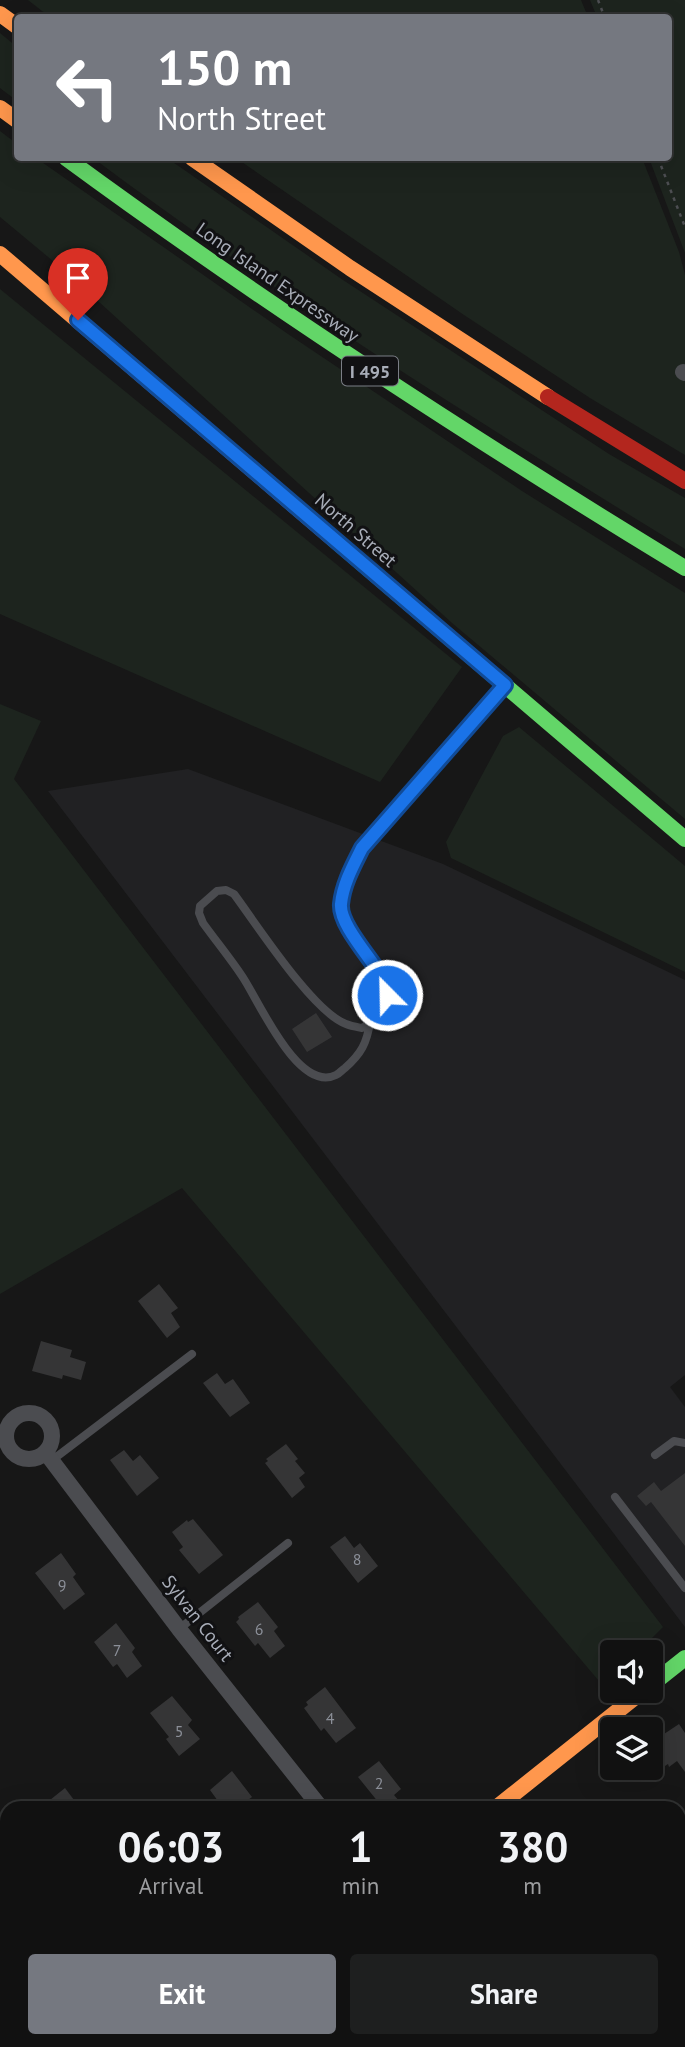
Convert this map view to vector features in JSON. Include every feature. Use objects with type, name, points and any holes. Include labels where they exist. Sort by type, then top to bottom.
[{"type":"main road","name":"Long Island Expressway","points":[[70,161],[308,330],[511,463],[685,569]]},
{"type":"main road","points":[[196,161],[373,283],[551,399],[685,481]]},
{"type":"main road","name":"North Street","points":[[0,254],[685,839]]},
{"type":"main road","points":[[663,1675],[685,1658]]},
{"type":"main road","points":[[510,1801],[628,1703]]},
{"type":"street","name":"Sylvan Court","points":[[48,1457],[179,1629],[315,1801]]},
{"type":"lane","points":[[370,1022],[368,1038],[357,1057],[335,1076],[320,1077],[303,1068],[281,1044],[242,975],[203,923],[199,913],[200,906],[217,891],[226,890],[234,894],[320,1006],[345,1024],[362,1028],[370,1022],[382,1015],[387,995],[384,982],[351,934],[340,908],[346,881],[362,848],[505,685]]},
{"type":"lane","points":[[48,1457],[192,1354]]},
{"type":"lane","points":[[655,1455],[674,1441],[685,1443]]},
{"type":"lane","points":[[615,1497],[685,1588]]},
{"type":"lane","points":[[179,1629],[288,1543]]},
{"type":"path","points":[[659,161],[685,228]]},
{"type":"shaded area","points":[[28,0],[581,0],[587,14],[46,14]]},
{"type":"shaded area","points":[[590,0],[685,0],[685,253],[650,161],[672,161],[672,14],[596,14]]},
{"type":"shaded area","points":[[0,33],[14,45],[14,99],[0,88]]},
{"type":"shaded area","points":[[0,131],[14,142],[14,161],[40,161],[288,334],[522,491],[685,593],[685,819],[452,623],[65,271],[0,217]]},
{"type":"shaded area","points":[[97,161],[171,161],[343,280],[609,454],[685,498],[685,549],[384,360],[164,210]]},
{"type":"shaded area","points":[[240,161],[643,161],[679,252],[685,275],[685,455],[590,398]]},
{"type":"shaded area","points":[[0,289],[462,667],[380,782],[0,614]]},
{"type":"shaded area","points":[[0,704],[41,721],[14,779],[663,1627],[650,1640],[600,1640],[600,1682],[182,1188],[0,1294]]},
{"type":"shaded area","points":[[519,727],[685,866],[685,972],[451,858],[446,842],[503,736]]},
{"type":"shaded area","points":[[188,769],[443,864],[685,980],[685,1375],[670,1387],[685,1407],[685,1627],[48,791]]},
{"type":"building","points":[[316,1013],[332,1037],[307,1052],[292,1029]]},
{"type":"building","points":[[159,1284],[178,1308],[171,1313],[180,1327],[167,1338],[138,1301]]},
{"type":"building","points":[[41,1341],[72,1350],[70,1357],[86,1362],[81,1380],[63,1375],[62,1379],[32,1371]]},
{"type":"building","points":[[217,1373],[225,1384],[233,1379],[250,1403],[230,1417],[203,1383]]},
{"type":"building","points":[[286,1444],[305,1473],[299,1478],[305,1487],[292,1498],[265,1463],[268,1461],[266,1459]]},
{"type":"building","points":[[124,1450],[133,1461],[140,1455],[159,1478],[137,1496],[110,1460]]},
{"type":"building","points":[[685,1473],[685,1546],[651,1502],[646,1506],[637,1496],[654,1482],[661,1491]]},
{"type":"building","points":[[193,1519],[223,1555],[199,1574],[179,1550],[183,1547],[172,1532],[187,1520],[188,1522]]},
{"type":"building","points":[[345,1536],[354,1548],[360,1543],[378,1566],[358,1583],[330,1547]]},
{"type":"building","points":[[61,1553],[76,1574],[73,1577],[85,1594],[64,1610],[35,1573]]},
{"type":"building","points":[[258,1602],[278,1627],[274,1631],[285,1646],[270,1658],[258,1643],[255,1646],[236,1622],[238,1617]]},
{"type":"building","points":[[116,1623],[135,1648],[132,1652],[142,1666],[127,1678],[117,1664],[113,1667],[94,1642]]},
{"type":"building","points":[[325,1687],[356,1728],[336,1743],[324,1728],[321,1731],[304,1708],[308,1705],[306,1702]]},
{"type":"building","points":[[172,1696],[192,1720],[188,1725],[200,1739],[179,1756],[166,1739],[169,1737],[150,1713]]},
{"type":"building","points":[[679,1724],[685,1733],[685,1772],[677,1761],[669,1767],[668,1764],[663,1767],[663,1735]]},
{"type":"building","points":[[379,1761],[401,1789],[394,1795],[399,1801],[377,1801],[358,1777]]},
{"type":"building","points":[[232,1771],[252,1797],[249,1801],[218,1801],[210,1790]]},
{"type":"building","points":[[65,1788],[75,1801],[49,1801]]},
{"type":"traffic: fast","points":[[70,161],[217,266],[371,370],[685,568]]},
{"type":"traffic: fast","points":[[332,538],[685,839]]},
{"type":"traffic: fast","points":[[663,1675],[685,1658]]},
{"type":"traffic: slow","points":[[0,14],[14,24]]},
{"type":"traffic: slow","points":[[0,108],[14,118]]},
{"type":"traffic: slow","points":[[196,161],[350,268],[548,397]]},
{"type":"traffic: slow","points":[[0,254],[332,538]]},
{"type":"traffic: slow","points":[[505,1801],[628,1703]]},
{"type":"traffic: jam","points":[[548,397],[685,481]]},
{"type":"route","points":[[78,320],[505,685],[362,848],[346,881],[340,908],[351,934],[384,982],[387,995]]}]
